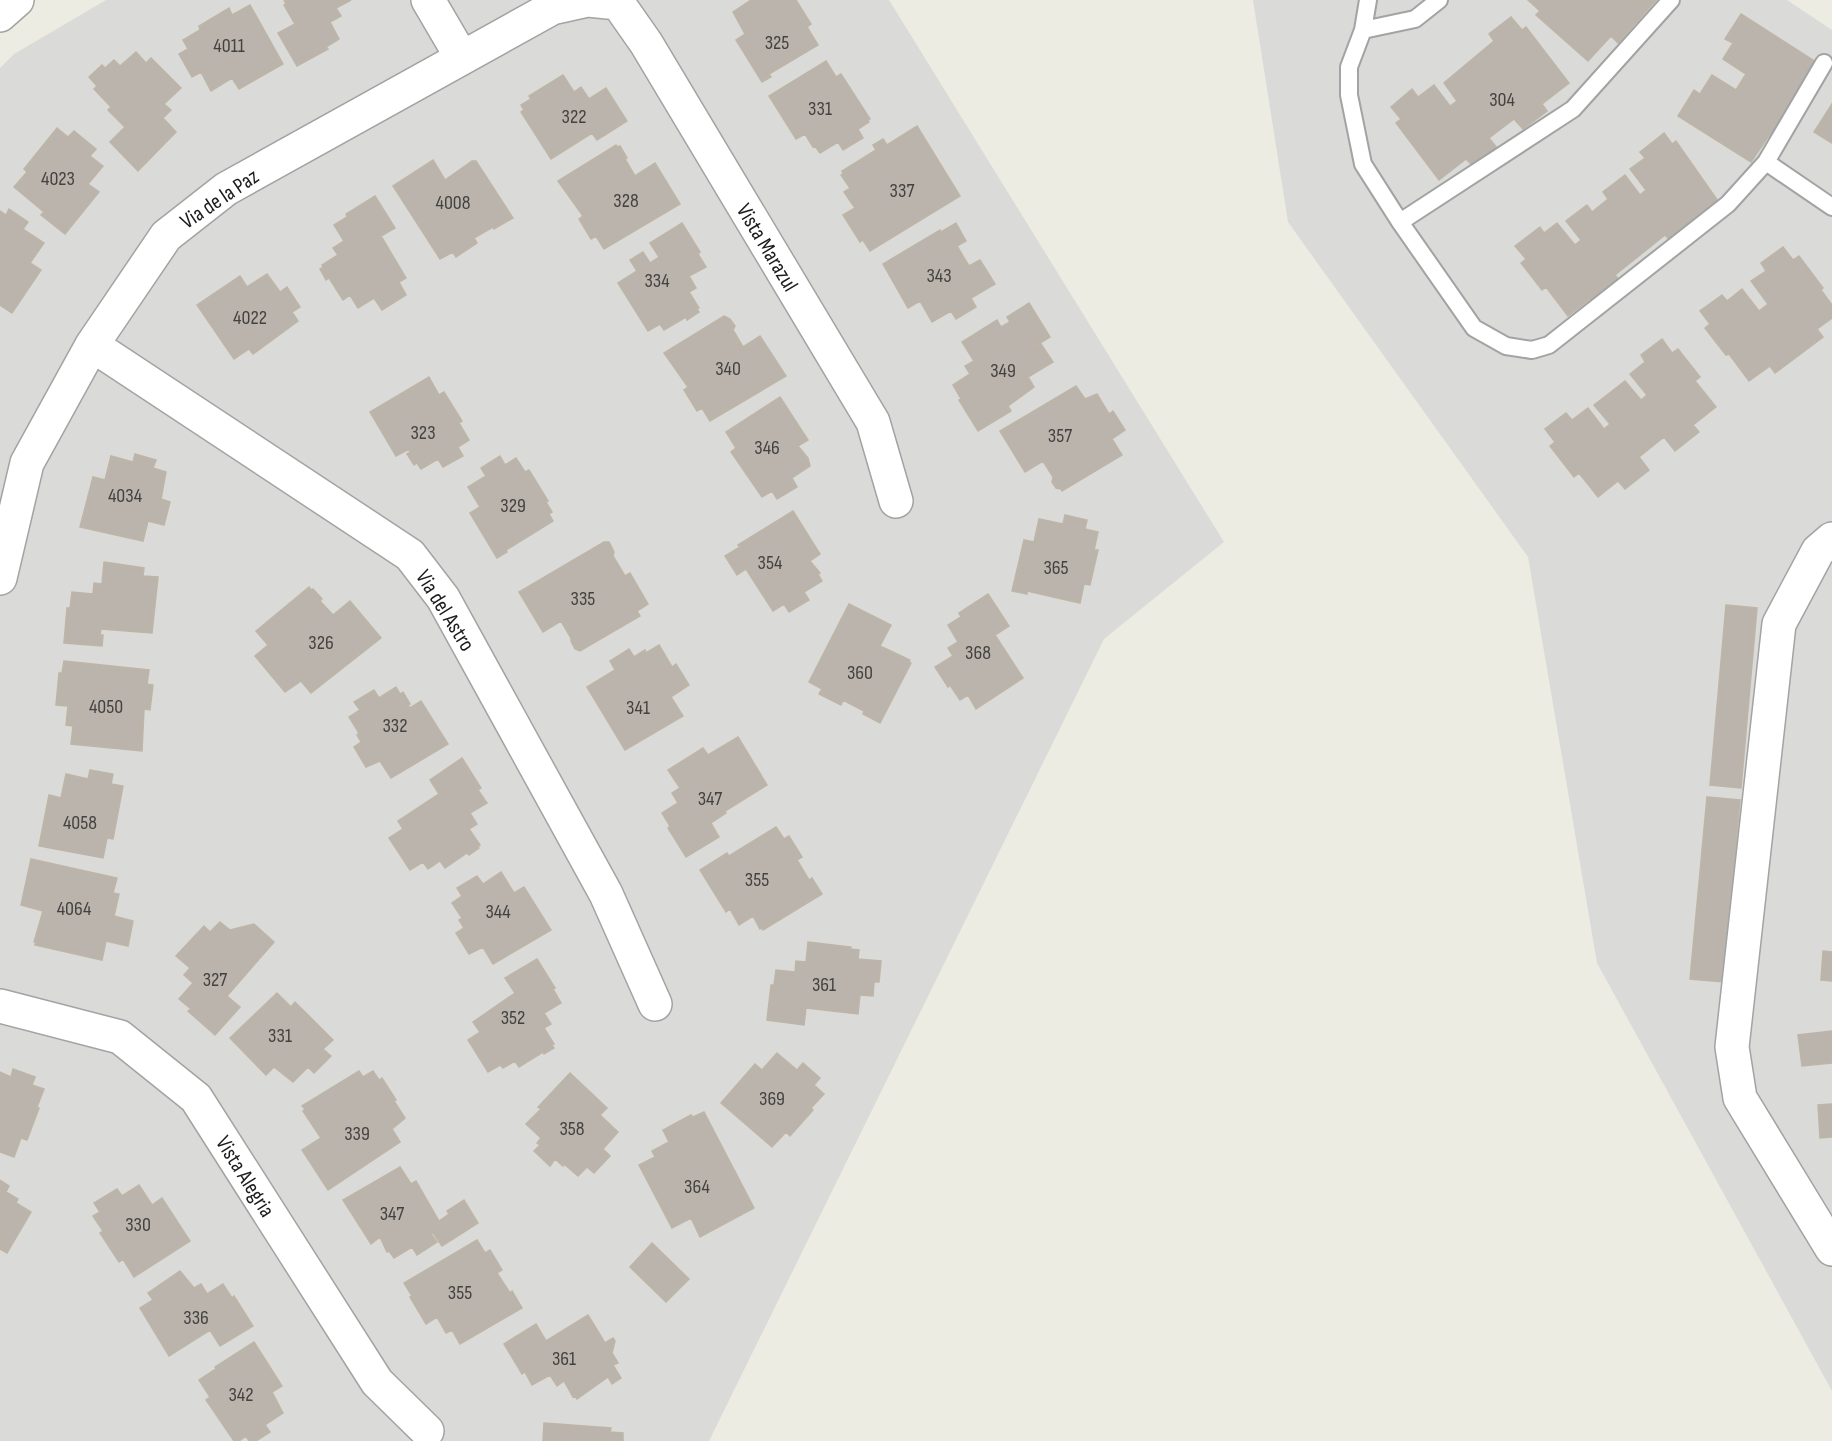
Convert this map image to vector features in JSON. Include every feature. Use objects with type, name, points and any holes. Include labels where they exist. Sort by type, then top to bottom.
[{"type":"street","points":[[0,15],[17,0]]},
{"type":"street","points":[[428,0],[462,58]]},
{"type":"street","name":"Via de la Paz","points":[[0,578],[27,463],[92,345],[166,236],[226,189],[552,8],[588,0],[618,3]]},
{"type":"street","name":"Vista Marazul","points":[[618,3],[646,43],[873,422],[896,501]]},
{"type":"street","name":"Via del Astro","points":[[92,345],[410,555],[443,598],[606,894],[655,1004]]},
{"type":"street","points":[[1832,539],[1818,551],[1779,624],[1732,1047],[1740,1098],[1832,1249]]},
{"type":"street","name":"Vista Alegria","points":[[0,1006],[120,1037],[196,1098],[377,1382],[429,1436]]},
{"type":"lane","points":[[1368,0],[1363,30],[1349,67],[1349,95],[1364,164],[1400,222],[1474,328],[1506,346],[1532,350],[1549,345],[1728,204],[1766,162],[1824,63]]},
{"type":"lane","points":[[1363,30],[1415,19],[1439,0]]},
{"type":"lane","points":[[1400,222],[1573,109],[1671,0]]},
{"type":"lane","points":[[1766,162],[1832,207]]},
{"type":"shaded area","points":[[106,0],[889,0],[1224,542],[1104,639],[709,1441],[0,1441],[0,68],[14,54]]},
{"type":"shaded area","points":[[1253,0],[1787,0],[1832,30],[1832,1391],[1597,963],[1528,557],[1288,222]]},
{"type":"building","points":[[284,0],[351,0],[336,8],[341,16],[330,22],[339,39],[326,47],[328,49],[297,66],[278,33],[295,24],[284,5],[286,4]]},
{"type":"building","points":[[751,0],[796,0],[811,24],[807,27],[818,45],[769,74],[771,77],[762,82],[736,40],[745,34],[733,12]]},
{"type":"building","points":[[1528,0],[1656,0],[1618,43],[1611,36],[1588,61],[1536,15],[1540,11]]},
{"type":"building","points":[[250,5],[283,64],[239,89],[232,78],[211,91],[201,72],[192,77],[179,54],[188,49],[183,40],[200,30],[199,26],[229,8],[232,15]]},
{"type":"building","points":[[1741,14],[1816,62],[1802,84],[1809,89],[1777,139],[1770,134],[1751,162],[1678,116],[1694,90],[1700,94],[1712,75],[1736,90],[1746,74],[1723,59],[1733,43],[1725,39]]},
{"type":"building","points":[[1511,17],[1522,30],[1526,27],[1569,83],[1542,104],[1547,111],[1523,129],[1514,119],[1489,138],[1497,148],[1473,166],[1466,159],[1439,180],[1396,123],[1401,119],[1391,107],[1412,89],[1418,97],[1434,85],[1450,106],[1457,101],[1444,83],[1494,41],[1489,34]]},
{"type":"building","points":[[136,52],[146,63],[151,58],[181,88],[164,104],[171,110],[163,118],[176,132],[138,171],[110,142],[125,127],[108,110],[111,107],[94,89],[97,86],[89,77],[102,65],[105,68],[114,60],[120,66]]},
{"type":"building","points":[[826,61],[836,77],[841,74],[870,119],[858,129],[863,138],[843,150],[838,142],[820,153],[805,134],[796,139],[769,96]]},
{"type":"building","points":[[563,75],[574,92],[581,87],[589,99],[606,88],[627,121],[597,140],[592,133],[551,159],[521,112],[524,110],[521,105],[531,99],[529,96]]},
{"type":"building","points":[[1832,104],[1832,143],[1814,132]]},
{"type":"building","points":[[917,126],[960,196],[870,251],[863,240],[860,242],[843,215],[855,208],[844,192],[850,188],[841,175],[842,171],[876,150],[873,145],[883,139],[887,145]]},
{"type":"building","points":[[57,128],[68,137],[74,131],[96,149],[90,156],[103,166],[88,184],[99,192],[65,234],[41,215],[44,212],[14,187],[27,172],[24,169]]},
{"type":"building","points":[[1664,133],[1672,144],[1676,141],[1718,201],[1696,218],[1701,226],[1675,246],[1665,235],[1615,275],[1623,285],[1596,306],[1590,299],[1568,316],[1546,287],[1542,290],[1521,263],[1526,259],[1515,246],[1540,227],[1544,233],[1557,223],[1575,245],[1581,240],[1566,221],[1587,205],[1592,212],[1608,199],[1603,192],[1625,175],[1640,195],[1646,190],[1630,169],[1645,158],[1640,152]]},
{"type":"building","points":[[616,145],[620,146],[635,176],[655,163],[680,204],[604,249],[596,236],[591,239],[579,219],[583,216],[558,181]]},
{"type":"building","points":[[433,160],[445,180],[472,161],[476,161],[513,218],[474,238],[477,243],[456,257],[453,252],[440,259],[393,186]]},
{"type":"building","points":[[375,196],[395,228],[381,236],[406,278],[399,282],[406,295],[382,310],[374,298],[358,308],[350,295],[343,300],[329,278],[326,280],[320,269],[322,265],[338,255],[333,248],[344,241],[334,225],[347,217],[346,214]]},
{"type":"building","points":[[9,209],[28,222],[23,229],[44,243],[30,263],[41,270],[12,313],[0,305],[0,211],[6,215]]},
{"type":"building","points":[[682,223],[700,252],[698,254],[706,267],[689,276],[696,288],[689,292],[699,312],[664,330],[660,324],[648,331],[618,283],[637,271],[630,260],[643,252],[650,263],[659,257],[650,243]]},
{"type":"building","points":[[956,223],[966,241],[957,246],[969,266],[980,260],[995,284],[971,298],[976,307],[956,319],[951,311],[932,322],[920,301],[908,308],[883,264]]},
{"type":"building","points":[[1783,247],[1793,260],[1799,256],[1823,288],[1821,290],[1832,305],[1832,318],[1817,329],[1823,337],[1775,373],[1770,366],[1749,381],[1729,354],[1726,355],[1705,328],[1710,324],[1700,311],[1722,295],[1727,301],[1742,289],[1759,311],[1768,304],[1751,281],[1766,271],[1761,263]]},
{"type":"building","points":[[267,274],[280,292],[287,287],[300,307],[292,312],[298,321],[253,354],[249,349],[234,359],[197,305],[240,276],[247,287]]},
{"type":"building","points":[[1029,303],[1050,337],[1032,348],[1041,344],[1053,362],[1028,377],[1034,387],[1008,406],[1011,411],[978,431],[959,400],[961,399],[953,385],[970,374],[965,366],[974,361],[962,342],[997,320],[1001,327],[1010,322],[1007,317]]},
{"type":"building","points":[[724,316],[730,319],[735,326],[733,330],[743,347],[760,336],[786,376],[710,421],[702,408],[697,411],[684,390],[688,387],[664,353]]},
{"type":"building","points":[[1662,339],[1672,353],[1678,349],[1700,377],[1695,381],[1716,407],[1693,425],[1699,432],[1675,451],[1664,437],[1639,457],[1649,470],[1625,489],[1618,481],[1598,497],[1579,473],[1574,477],[1550,446],[1555,442],[1545,429],[1566,413],[1572,420],[1588,408],[1604,429],[1610,424],[1594,405],[1625,381],[1641,400],[1647,395],[1630,374],[1645,362],[1641,355]]},
{"type":"building","points":[[429,377],[439,395],[444,392],[462,421],[459,423],[469,440],[458,447],[463,456],[443,467],[438,459],[421,469],[417,463],[414,465],[407,454],[410,452],[409,449],[396,456],[370,412]]},
{"type":"building","points":[[1076,386],[1085,399],[1097,394],[1109,414],[1113,411],[1125,430],[1112,439],[1122,455],[1062,491],[1052,482],[1053,477],[1043,461],[1025,472],[1000,431]]},
{"type":"building","points":[[780,397],[808,440],[798,446],[808,458],[810,466],[792,478],[797,487],[777,499],[772,491],[762,497],[731,452],[736,448],[726,432]]},
{"type":"building","points":[[135,454],[156,460],[153,468],[166,472],[161,499],[170,502],[164,525],[148,521],[143,541],[80,527],[93,477],[105,480],[111,456],[133,462]]},
{"type":"building","points":[[500,456],[505,465],[516,458],[525,472],[529,470],[548,501],[546,502],[552,512],[549,514],[553,521],[497,558],[470,513],[480,507],[468,487],[486,476],[481,468]]},
{"type":"building","points":[[793,511],[820,554],[810,561],[820,573],[818,574],[822,581],[804,592],[809,600],[789,612],[784,604],[773,611],[746,569],[737,575],[725,556],[740,547],[738,545]]},
{"type":"building","points":[[1065,515],[1087,520],[1085,529],[1098,532],[1094,550],[1098,550],[1090,585],[1084,584],[1080,603],[1027,591],[1027,594],[1012,591],[1024,540],[1034,542],[1039,519],[1063,524]]},
{"type":"building","points":[[604,542],[609,542],[614,552],[613,556],[625,576],[630,573],[648,604],[637,611],[640,616],[580,651],[575,649],[561,621],[543,632],[519,592]]},
{"type":"building","points":[[104,562],[144,568],[143,576],[158,577],[152,633],[101,629],[102,646],[64,643],[67,608],[70,608],[72,592],[93,594],[94,583],[102,584]]},
{"type":"building","points":[[309,587],[322,599],[320,601],[333,615],[350,601],[381,638],[311,693],[301,681],[285,692],[255,656],[268,645],[256,631]]},
{"type":"building","points":[[988,594],[1009,626],[995,635],[1023,678],[976,709],[968,695],[960,700],[935,667],[953,656],[948,648],[958,642],[948,625],[961,617],[959,613]]},
{"type":"building","points":[[849,604],[891,625],[880,646],[910,660],[911,663],[880,723],[843,700],[841,705],[819,694],[822,689],[809,682]]},
{"type":"building","points":[[1726,605],[1757,608],[1741,788],[1710,785]]},
{"type":"building","points":[[659,645],[672,667],[676,664],[689,685],[671,697],[683,716],[625,750],[587,687],[615,670],[610,661],[629,649],[634,657]]},
{"type":"building","points":[[64,661],[149,670],[147,684],[153,685],[150,710],[144,709],[142,751],[71,744],[73,726],[66,725],[68,706],[56,705],[59,673],[62,673]]},
{"type":"building","points":[[396,687],[400,694],[403,692],[410,708],[421,701],[448,744],[391,778],[380,761],[366,767],[354,747],[361,742],[357,735],[359,733],[349,717],[360,710],[354,702],[374,690],[379,698]]},
{"type":"building","points":[[738,737],[767,785],[725,811],[726,813],[711,823],[719,837],[686,857],[668,828],[670,826],[662,813],[678,803],[672,793],[680,788],[668,770],[703,748],[708,755]]},
{"type":"building","points":[[462,758],[481,788],[478,790],[487,803],[470,813],[477,824],[469,829],[480,845],[479,848],[445,868],[440,861],[428,869],[423,862],[410,870],[389,838],[403,829],[398,821],[439,794],[430,780]]},
{"type":"building","points":[[90,770],[113,774],[111,784],[123,786],[113,839],[107,838],[103,858],[39,846],[49,795],[61,798],[66,774],[88,779]]},
{"type":"building","points":[[1707,797],[1740,800],[1724,982],[1690,979]]},
{"type":"building","points":[[776,827],[784,839],[789,836],[802,857],[797,860],[809,880],[812,878],[822,894],[763,930],[760,929],[753,916],[739,925],[730,909],[726,912],[700,870],[727,853],[729,856]]},
{"type":"building","points":[[31,859],[117,878],[113,893],[119,894],[114,916],[133,921],[128,946],[106,941],[102,960],[35,945],[43,911],[21,905]]},
{"type":"building","points":[[501,872],[514,893],[524,887],[551,930],[493,964],[483,947],[469,954],[456,933],[464,928],[459,920],[462,918],[452,903],[462,896],[457,888],[477,876],[483,884]]},
{"type":"building","points":[[220,922],[230,930],[254,924],[274,942],[227,996],[240,1007],[215,1035],[188,1011],[191,1009],[179,999],[193,983],[184,975],[190,968],[176,956],[204,926],[210,932]]},
{"type":"building","points":[[808,942],[851,947],[850,949],[859,950],[858,959],[881,961],[879,982],[874,982],[873,996],[860,995],[858,1014],[806,1008],[804,1025],[767,1020],[771,985],[774,985],[776,970],[795,972],[796,961],[806,962]]},
{"type":"building","points":[[1823,951],[1832,952],[1832,981],[1821,980]]},
{"type":"building","points":[[537,959],[555,988],[553,989],[561,1003],[544,1013],[551,1024],[544,1028],[554,1048],[519,1067],[515,1061],[503,1068],[500,1065],[488,1072],[468,1040],[480,1032],[473,1022],[515,993],[505,978]]},
{"type":"building","points":[[277,993],[291,1007],[295,1002],[333,1040],[323,1049],[331,1056],[314,1073],[308,1067],[293,1082],[274,1067],[266,1075],[230,1038]]},
{"type":"building","points":[[1832,1031],[1832,1063],[1802,1066],[1798,1035]]},
{"type":"building","points":[[777,1053],[797,1070],[803,1063],[820,1078],[814,1085],[824,1094],[790,1136],[786,1132],[772,1147],[721,1103],[755,1064],[762,1070]]},
{"type":"building","points":[[13,1069],[35,1077],[32,1085],[44,1089],[27,1140],[21,1138],[14,1157],[0,1152],[0,1072],[11,1077]]},
{"type":"building","points":[[359,1071],[363,1077],[373,1071],[379,1080],[382,1078],[396,1100],[394,1101],[405,1118],[392,1129],[400,1142],[328,1190],[302,1150],[321,1138],[302,1106]]},
{"type":"building","points":[[570,1073],[607,1108],[600,1115],[618,1132],[603,1149],[610,1156],[594,1173],[587,1167],[578,1176],[555,1159],[550,1166],[534,1151],[540,1145],[537,1143],[541,1138],[526,1124],[541,1109],[538,1107]]},
{"type":"building","points":[[1832,1104],[1832,1137],[1820,1138],[1818,1105]]},
{"type":"building","points":[[704,1112],[754,1208],[700,1237],[691,1218],[672,1228],[639,1165],[655,1157],[652,1151],[669,1142],[663,1130],[691,1115],[693,1117]]},
{"type":"building","points":[[400,1167],[411,1184],[416,1181],[439,1221],[449,1214],[447,1211],[464,1200],[478,1223],[442,1246],[433,1233],[431,1234],[437,1242],[417,1255],[412,1247],[394,1258],[389,1251],[387,1252],[380,1237],[371,1244],[343,1200]]},
{"type":"building","points":[[0,1180],[9,1186],[6,1192],[18,1199],[16,1203],[31,1212],[7,1253],[0,1249]]},
{"type":"building","points":[[139,1185],[152,1205],[162,1198],[190,1241],[134,1277],[123,1259],[119,1262],[100,1233],[103,1231],[93,1216],[100,1212],[94,1203],[117,1189],[122,1196]]},
{"type":"building","points":[[477,1240],[485,1253],[490,1250],[502,1270],[497,1273],[522,1308],[460,1344],[452,1330],[446,1333],[437,1317],[426,1324],[404,1283]]},
{"type":"building","points":[[652,1243],[689,1279],[666,1302],[630,1267]]},
{"type":"building","points":[[180,1271],[194,1288],[201,1284],[207,1294],[223,1284],[232,1298],[234,1296],[253,1326],[220,1346],[210,1330],[169,1356],[140,1308],[153,1300],[148,1293]]},
{"type":"building","points":[[588,1315],[605,1343],[613,1338],[615,1341],[612,1353],[618,1363],[613,1365],[621,1378],[612,1384],[608,1377],[577,1399],[573,1397],[564,1381],[557,1386],[550,1375],[532,1385],[525,1372],[522,1374],[504,1344],[536,1324],[546,1341]]},
{"type":"building","points":[[254,1342],[282,1386],[272,1392],[283,1413],[265,1425],[270,1432],[256,1441],[249,1441],[246,1436],[239,1441],[234,1441],[206,1400],[210,1397],[199,1380]]},
{"type":"building","points":[[544,1423],[611,1428],[610,1432],[623,1433],[623,1441],[543,1441]]}]
